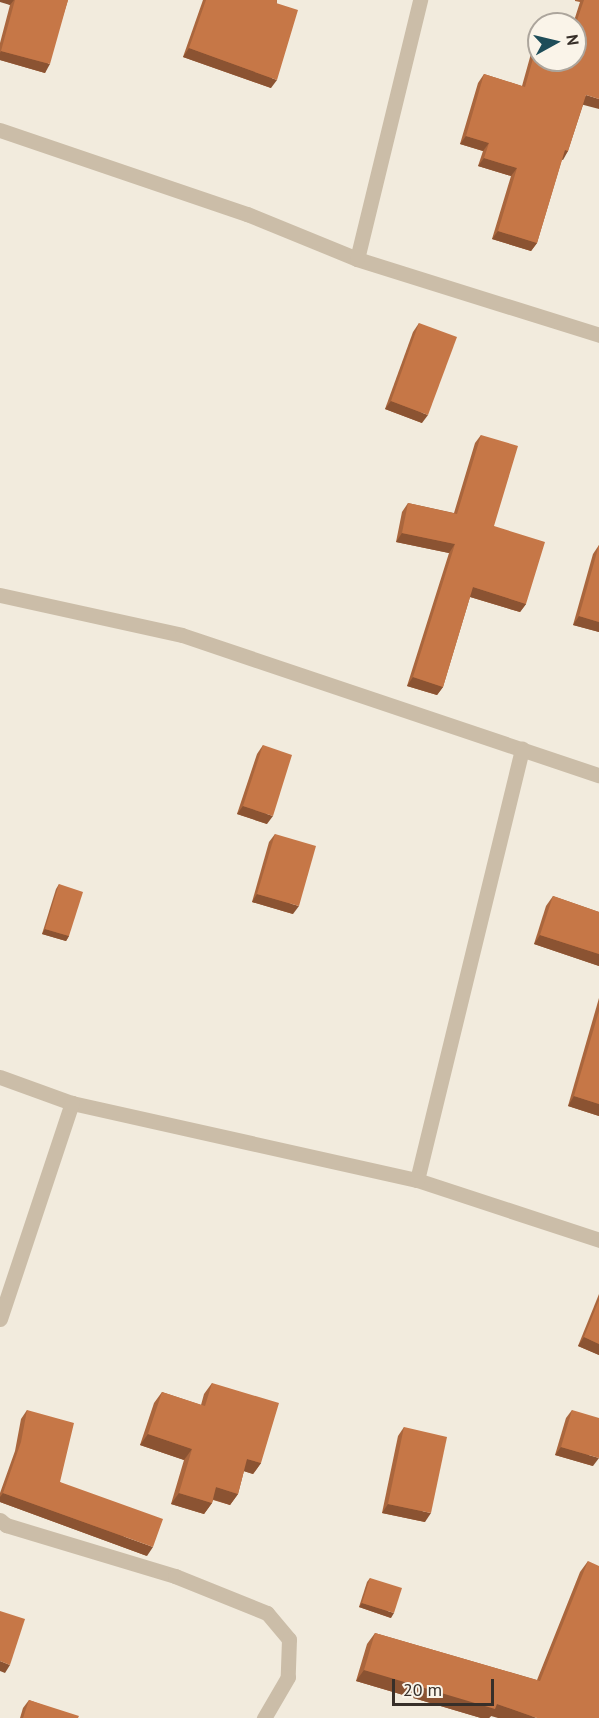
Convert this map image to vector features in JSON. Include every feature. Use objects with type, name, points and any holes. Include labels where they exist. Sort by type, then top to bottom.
[{"type":"street","points":[[357,259],[420,0]]},
{"type":"street","points":[[0,130],[247,214],[357,259],[599,334]]},
{"type":"street","points":[[0,595],[182,635],[599,775]]},
{"type":"street","points":[[417,1180],[522,749]]},
{"type":"street","points":[[0,1077],[72,1102],[417,1180],[599,1240]]},
{"type":"street","points":[[0,1319],[72,1102]]},
{"type":"street","points":[[0,1520],[6,1525],[175,1576],[267,1613],[289,1639],[288,1677],[264,1718]]},
{"type":"building","points":[[15,0],[68,0],[50,64],[1,51]]},
{"type":"building","points":[[206,0],[277,0],[276,3],[298,10],[277,80],[189,48]]},
{"type":"building","points":[[584,0],[599,0],[599,99],[586,95],[568,151],[565,150],[537,243],[498,231],[517,168],[484,158],[489,143],[466,136],[484,74],[525,87],[529,72],[587,72],[587,12],[580,12]]},
{"type":"building","points":[[419,323],[457,337],[428,415],[391,401]]},
{"type":"building","points":[[481,435],[518,446],[494,526],[545,542],[526,604],[473,587],[443,687],[413,677],[455,544],[402,533],[408,503],[457,514]]},
{"type":"building","points":[[599,545],[599,622],[579,616]]},
{"type":"building","points":[[263,745],[292,755],[273,816],[243,806]]},
{"type":"building","points":[[275,834],[316,846],[299,906],[257,894]]},
{"type":"building","points":[[59,884],[83,892],[69,936],[45,929]]},
{"type":"building","points":[[553,896],[599,912],[599,954],[540,935]]},
{"type":"building","points":[[599,1011],[599,1104],[574,1096]]},
{"type":"building","points":[[599,1300],[599,1344],[584,1337]]},
{"type":"building","points":[[212,1383],[279,1403],[261,1463],[247,1459],[238,1494],[216,1487],[212,1503],[179,1493],[192,1449],[148,1434],[162,1392],[205,1406]]},
{"type":"building","points":[[27,1410],[74,1423],[60,1482],[163,1519],[153,1547],[3,1493],[21,1442]]},
{"type":"building","points":[[572,1410],[599,1418],[599,1458],[561,1447]]},
{"type":"building","points":[[404,1427],[447,1437],[431,1513],[388,1504]]},
{"type":"building","points":[[588,1561],[599,1566],[599,1718],[537,1718],[497,1704],[495,1709],[364,1670],[375,1633],[540,1681]]},
{"type":"building","points":[[370,1578],[402,1588],[394,1613],[362,1603]]},
{"type":"building","points":[[0,1611],[25,1619],[10,1665],[0,1661]]},
{"type":"building","points":[[29,1700],[79,1716],[78,1718],[23,1718]]}]
